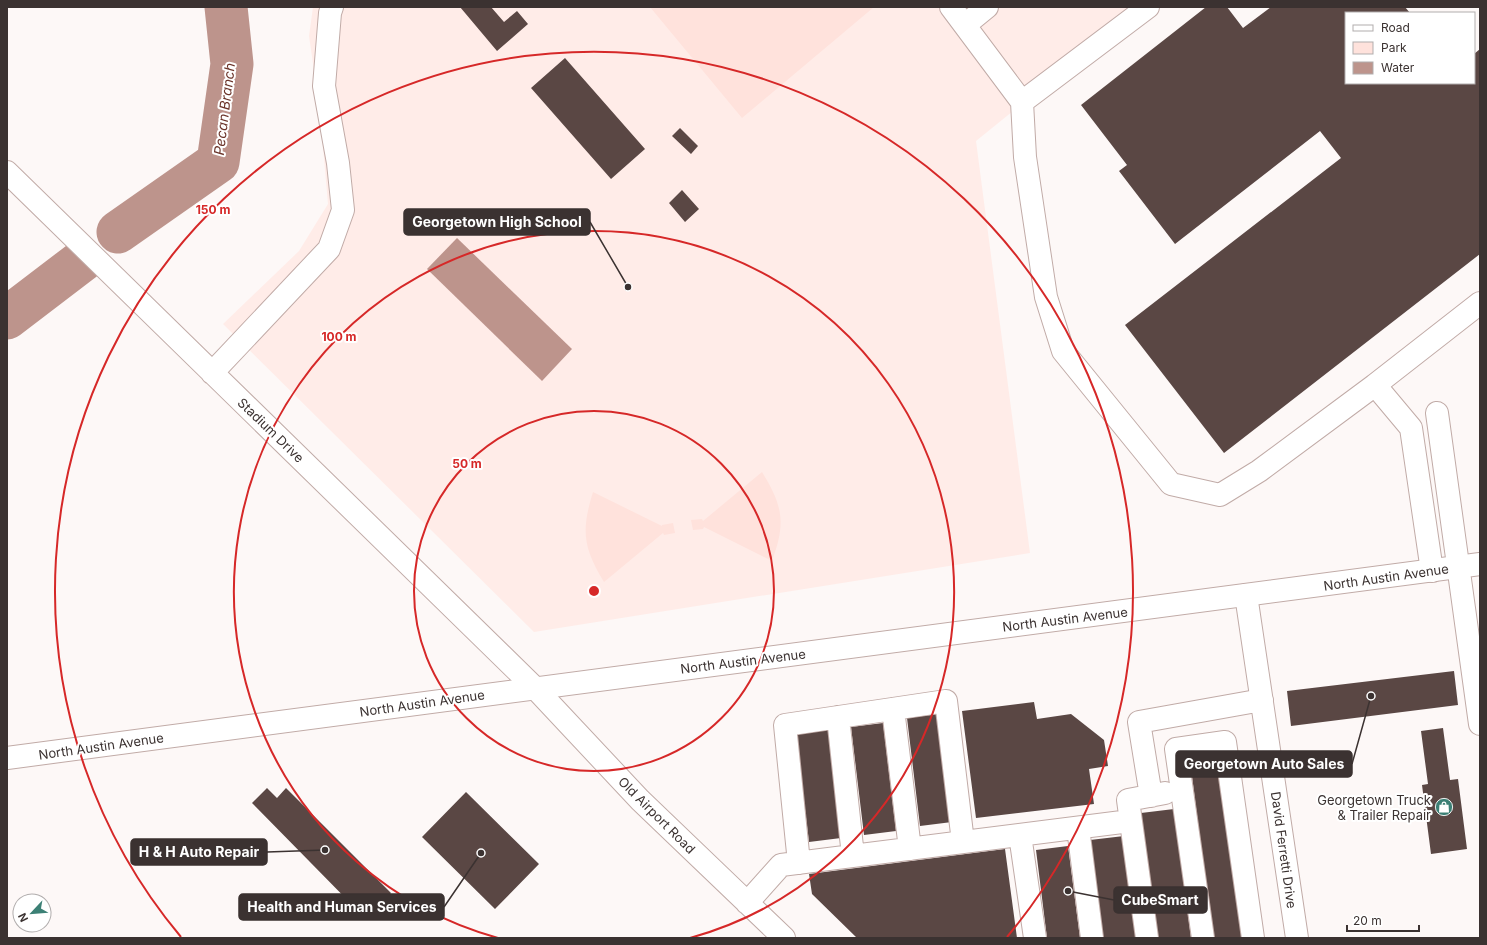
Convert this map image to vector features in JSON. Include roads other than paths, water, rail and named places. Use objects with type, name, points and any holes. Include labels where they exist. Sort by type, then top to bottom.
[{"type":"main road","points":[[212,373],[329,249],[343,210],[338,163],[324,86],[330,12],[332,7]]},
{"type":"main road","points":[[951,7],[1022,102],[1025,157],[1046,297],[1063,351],[1170,484],[1220,495],[1260,471],[1375,385],[1480,303]]},
{"type":"main road","points":[[965,25],[987,7]]},
{"type":"main road","points":[[1022,102],[1148,7]]},
{"type":"main road","name":"Stadium Drive","points":[[7,172],[535,688]]},
{"type":"main road","points":[[1375,385],[1411,428],[1432,571]]},
{"type":"main road","points":[[1437,413],[1480,724]]},
{"type":"main road","name":"North Austin Avenue","points":[[7,758],[1480,564]]},
{"type":"main road","name":"David Ferretti Drive","points":[[1246,595],[1296,938]]},
{"type":"main road","name":"Old Airport Road","points":[[535,688],[640,800],[784,938]]},
{"type":"main road","points":[[1151,796],[1139,722],[1262,700]]},
{"type":"main road","points":[[799,863],[785,725],[946,701],[963,842]]},
{"type":"main road","points":[[893,709],[910,849]]},
{"type":"main road","points":[[838,718],[853,856]]},
{"type":"main road","points":[[1203,938],[1176,749],[1225,742],[1253,938]]},
{"type":"main road","points":[[1147,938],[1128,800],[1182,790]]},
{"type":"main road","points":[[747,903],[781,865],[1130,821]]},
{"type":"main road","points":[[1078,828],[1092,938]]},
{"type":"main road","points":[[1020,835],[1035,938]]},
{"type":"water","points":[[457,238],[572,349],[542,381],[427,269]]},
{"type":"waterway","name":"Pecan Branch","points":[[118,232],[218,162],[232,64],[226,7]]},
{"type":"waterway","name":"Pecan Branch","points":[[7,318],[83,260]]},
{"type":"place","name":"Georgetown High School","points":[[628,287]]},
{"type":"place","name":"Georgetown Auto Sales","points":[[1371,696]]},
{"type":"place","name":"Georgetown Truck & Trailer Repair","points":[[1444,807]]},
{"type":"place","name":"H & H Auto Repair","points":[[325,850]]},
{"type":"place","name":"Health and Human Services","points":[[481,853]]},
{"type":"place","name":"CubeSmart","points":[[1068,891]]}]
